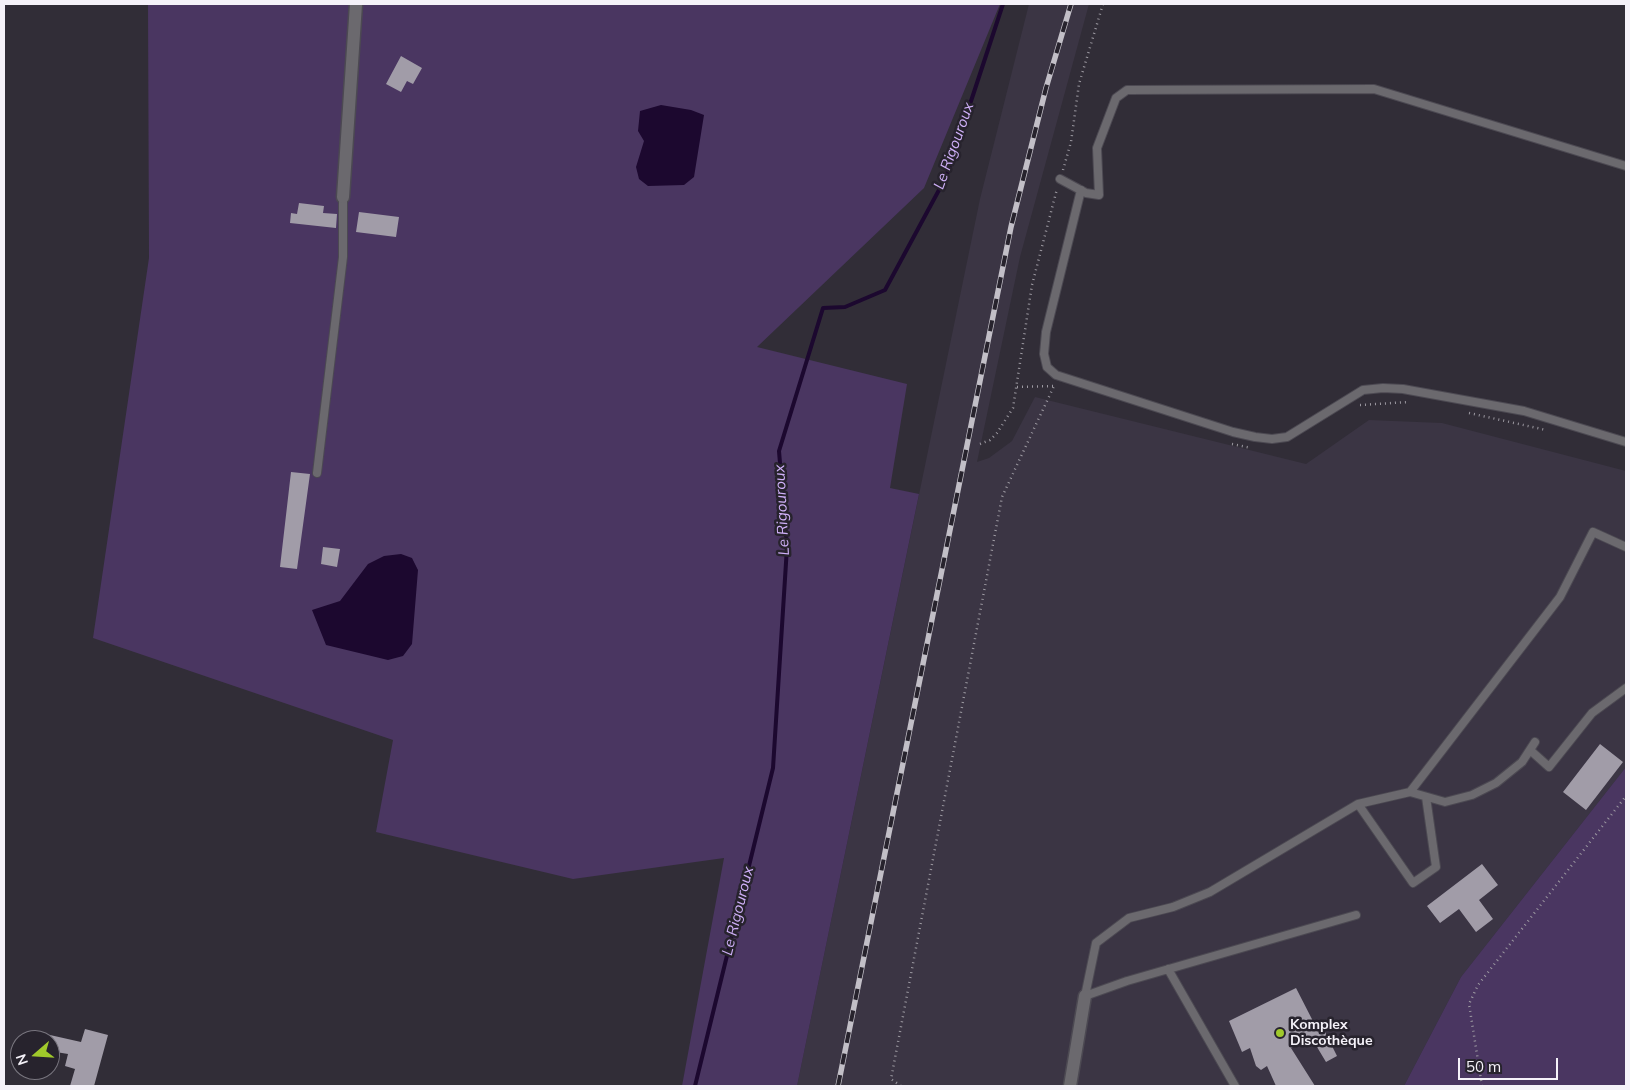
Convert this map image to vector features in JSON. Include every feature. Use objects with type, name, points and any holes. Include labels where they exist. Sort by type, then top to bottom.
[{"type":"street","points":[[343,197],[356,4]]},
{"type":"street","points":[[1070,1086],[1085,996]]},
{"type":"lane","points":[[1060,179],[1086,193],[1099,194],[1097,148],[1116,98],[1127,90],[1374,89],[1626,166]]},
{"type":"lane","points":[[1081,190],[1046,332],[1045,360],[1047,367],[1056,376],[1233,432],[1272,439],[1287,437],[1363,390],[1383,388],[1403,389],[1524,411],[1626,442]]},
{"type":"lane","points":[[317,473],[343,257],[343,197]]},
{"type":"lane","points":[[1410,792],[1560,597],[1593,532],[1626,547]]},
{"type":"lane","points":[[1530,750],[1549,767],[1592,713],[1626,688]]},
{"type":"lane","points":[[1085,996],[1096,943],[1129,918],[1173,907],[1210,892],[1358,804],[1410,792],[1444,802],[1472,795],[1496,783],[1522,762],[1535,742]]},
{"type":"lane","points":[[1358,804],[1413,883],[1436,867],[1426,797]]},
{"type":"lane","points":[[1085,996],[1127,981],[1356,915]]},
{"type":"lane","points":[[1168,969],[1235,1086]]},
{"type":"path","points":[[980,444],[990,440],[997,433],[1014,408],[1032,285],[1071,142],[1079,84],[1103,4]]},
{"type":"path","points":[[901,1086],[891,1080],[1002,497],[1054,386]]},
{"type":"path","points":[[1482,1086],[1471,1027],[1469,1004],[1478,985],[1626,796]]},
{"type":"shaded area","points":[[148,4],[1000,4],[924,188],[757,347],[907,384],[890,488],[919,494],[797,1086],[682,1086],[724,858],[573,879],[376,832],[393,740],[93,638],[149,258]]},
{"type":"shaded area","points":[[1029,4],[1089,4],[1020,257],[977,462],[989,458],[1012,441],[1035,397],[1306,464],[1369,420],[1442,423],[1626,471],[1626,767],[1461,977],[1404,1086],[797,1086],[980,199]]},
{"type":"shaded area","points":[[661,105],[691,110],[704,115],[694,177],[684,185],[648,186],[639,179],[636,167],[644,141],[638,131],[640,111]]},
{"type":"shaded area","points":[[401,554],[412,558],[418,570],[412,644],[403,656],[388,660],[326,645],[312,610],[340,601],[368,564],[384,556]]},
{"type":"shaded area","points":[[1626,767],[1626,1086],[1404,1086],[1461,977]]},
{"type":"building","points":[[401,56],[422,68],[413,84],[407,81],[401,92],[386,84]]},
{"type":"building","points":[[299,203],[324,206],[323,213],[337,214],[336,228],[290,223],[291,213],[297,214]]},
{"type":"building","points":[[359,212],[399,217],[396,237],[356,232]]},
{"type":"building","points":[[291,472],[310,474],[297,569],[280,567]]},
{"type":"building","points":[[323,547],[340,549],[337,567],[321,564]]},
{"type":"building","points":[[1600,744],[1623,762],[1586,810],[1563,792]]},
{"type":"building","points":[[1482,864],[1498,885],[1479,900],[1493,919],[1476,932],[1459,909],[1440,923],[1427,906]]},
{"type":"building","name":"Komplex Discothèque","points":[[1296,988],[1316,1027],[1321,1024],[1337,1056],[1326,1062],[1311,1037],[1291,1048],[1315,1086],[1276,1086],[1267,1066],[1261,1070],[1256,1066],[1250,1048],[1242,1052],[1229,1021]]},
{"type":"building","points":[[85,1029],[108,1035],[94,1086],[70,1086],[75,1069],[65,1066],[68,1054],[60,1053],[60,1037],[81,1042]]},
{"type":"waterway","name":"Le Rigouroux","points":[[695,1086],[773,768],[787,547],[779,451],[823,308],[845,307],[885,290],[946,177],[1003,4]]},
{"type":"railway","points":[[838,1086],[1011,227],[1046,88],[1071,4]]},
{"type":"place","name":"Komplex Discothèque","points":[[1280,1033]]}]
